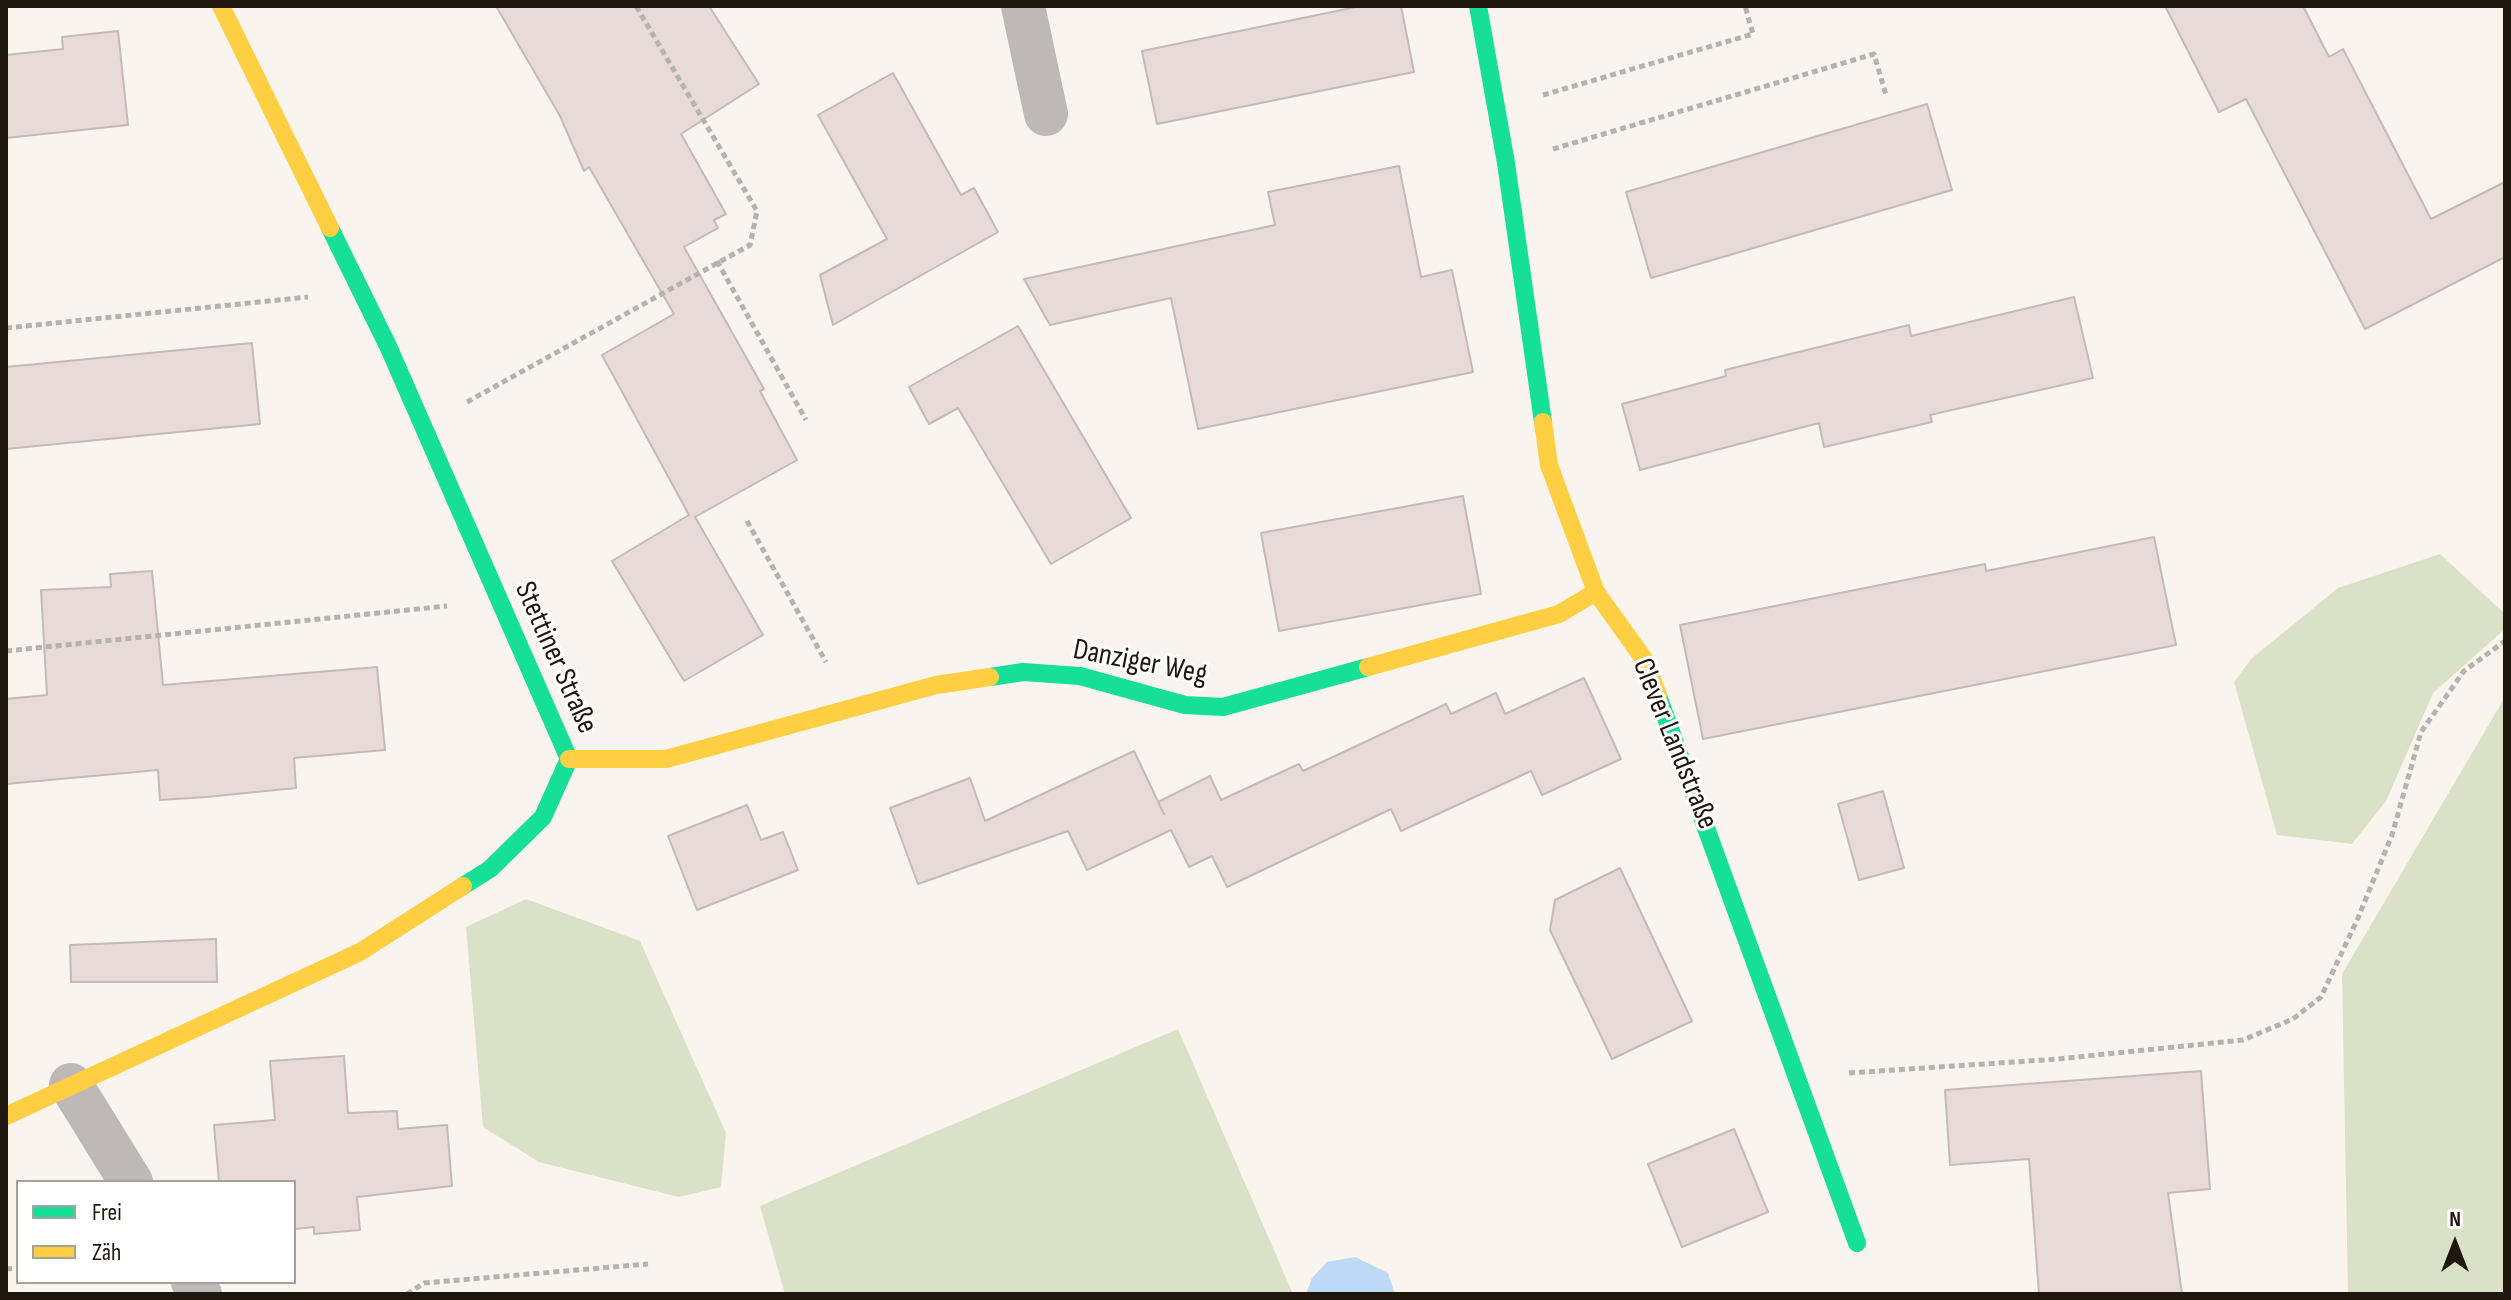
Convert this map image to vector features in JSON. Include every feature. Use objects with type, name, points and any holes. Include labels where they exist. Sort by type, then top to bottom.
[{"type":"street","name":"Stettiner Straße","points":[[6,1116],[360,952],[490,869],[543,817],[569,759],[424,426],[221,6]]},
{"type":"street","points":[[1023,6],[1046,114]]},
{"type":"street","name":"Clever Landstraße","points":[[1478,6],[1506,163],[1549,465],[1596,592],[1646,662],[1798,1073],[1857,1243]]},
{"type":"street","name":"Danziger Weg","points":[[569,759],[666,759],[936,685],[1023,672],[1080,676],[1185,705],[1223,707],[1559,614],[1596,592]]},
{"type":"street","points":[[71,1085],[130,1180]]},
{"type":"path","points":[[424,426],[750,245],[757,211],[636,6]]},
{"type":"path","points":[[1497,109],[1753,34],[1745,6]]},
{"type":"path","points":[[1506,163],[1874,54],[1886,95]]},
{"type":"path","points":[[717,261],[806,420]]},
{"type":"path","points":[[6,328],[361,291]]},
{"type":"path","points":[[747,521],[829,668],[819,717]]},
{"type":"path","points":[[6,651],[500,600]]},
{"type":"path","points":[[1798,1073],[1859,1073],[2058,1059],[2243,1040],[2293,1019],[2321,997],[2358,918],[2392,835],[2421,732],[2464,671],[2505,641]]},
{"type":"path","points":[[407,1294],[424,1283],[648,1264]]},
{"type":"green space","points":[[2440,554],[2505,614],[2505,629],[2433,693],[2386,801],[2352,844],[2277,835],[2234,682],[2251,659],[2338,588]]},
{"type":"green space","points":[[2505,697],[2505,1294],[2348,1294],[2342,974]]},
{"type":"green space","points":[[526,899],[640,941],[726,1133],[721,1187],[679,1197],[539,1162],[483,1127],[466,927]]},
{"type":"green space","points":[[1178,1029],[1293,1294],[785,1294],[760,1206]]},
{"type":"water","points":[[1355,1257],[1388,1273],[1395,1294],[1306,1294],[1312,1278],[1327,1262]]},
{"type":"building","points":[[496,6],[709,6],[759,84],[681,134],[726,214],[714,220],[718,228],[684,247],[764,389],[760,391],[797,460],[695,517],[763,635],[684,681],[612,561],[689,515],[602,355],[674,314],[589,167],[584,171],[560,116]]},
{"type":"building","points":[[1361,6],[1401,6],[1414,72],[1157,124],[1142,51]]},
{"type":"building","points":[[2165,6],[2303,6],[2329,57],[2343,49],[2431,219],[2505,182],[2505,257],[2365,329],[2246,99],[2219,112]]},
{"type":"building","points":[[118,31],[128,125],[6,138],[6,55],[63,49],[62,37]]},
{"type":"building","points":[[893,73],[961,195],[974,188],[998,232],[833,325],[820,275],[887,239],[818,115]]},
{"type":"building","points":[[1927,104],[1952,190],[1651,278],[1626,192]]},
{"type":"building","points":[[1399,166],[1421,277],[1452,270],[1473,372],[1198,429],[1171,298],[1050,325],[1024,279],[1275,225],[1268,192]]},
{"type":"building","points":[[2074,297],[2093,378],[1930,415],[1932,422],[1824,447],[1819,423],[1640,470],[1622,404],[1726,376],[1725,370],[1909,325],[1911,336]]},
{"type":"building","points":[[1018,326],[1131,518],[1051,564],[958,408],[929,424],[909,387]]},
{"type":"building","points":[[252,343],[260,424],[6,449],[6,367]]},
{"type":"building","points":[[1463,496],[1481,594],[1279,631],[1261,533]]},
{"type":"building","points":[[2154,537],[2176,645],[1703,739],[1680,625],[1985,564],[1986,571]]},
{"type":"building","points":[[152,571],[163,685],[377,667],[385,750],[294,758],[296,788],[206,797],[160,800],[158,770],[6,784],[6,699],[47,695],[41,590],[111,587],[110,574]]},
{"type":"building","points":[[1584,678],[1621,759],[1542,795],[1531,771],[1401,831],[1391,809],[1227,887],[1212,856],[1189,867],[1171,830],[1087,870],[1068,831],[918,884],[890,808],[970,778],[985,821],[1134,751],[1158,802],[1210,776],[1221,800],[1299,764],[1303,771],[1446,704],[1451,714],[1496,693],[1505,714]]},
{"type":"building","points":[[1883,791],[1904,868],[1859,880],[1838,804]]},
{"type":"building","points":[[747,805],[761,840],[783,832],[798,870],[697,910],[668,836]]},
{"type":"building","points":[[1620,868],[1692,1021],[1612,1059],[1550,930],[1555,900]]},
{"type":"building","points":[[216,939],[217,982],[71,982],[70,945]]},
{"type":"building","points":[[344,1056],[348,1113],[397,1111],[398,1129],[447,1125],[452,1186],[357,1197],[360,1230],[314,1234],[314,1227],[296,1229],[296,1180],[219,1180],[214,1125],[275,1120],[270,1061]]},
{"type":"building","points":[[2201,1071],[2210,1189],[2168,1193],[2182,1294],[2039,1294],[2029,1159],[1950,1165],[1945,1090]]},
{"type":"building","points":[[1734,1129],[1768,1212],[1682,1247],[1648,1164]]},
{"type":"traffic: fast","points":[[1478,6],[1506,163],[1543,422]]},
{"type":"traffic: fast","points":[[330,228],[388,346],[569,759],[543,817],[490,869],[463,886]]},
{"type":"traffic: fast","points":[[990,677],[1023,672],[1080,676],[1185,705],[1223,707],[1368,667]]},
{"type":"traffic: fast","points":[[1658,696],[1857,1243]]},
{"type":"traffic: slow","points":[[221,6],[330,228]]},
{"type":"traffic: slow","points":[[1543,422],[1549,465],[1596,592],[1646,662],[1658,696]]},
{"type":"traffic: slow","points":[[1368,667],[1559,614],[1596,592]]},
{"type":"traffic: slow","points":[[569,759],[666,759],[936,685],[990,677]]},
{"type":"traffic: slow","points":[[6,1116],[360,952],[463,886]]}]
